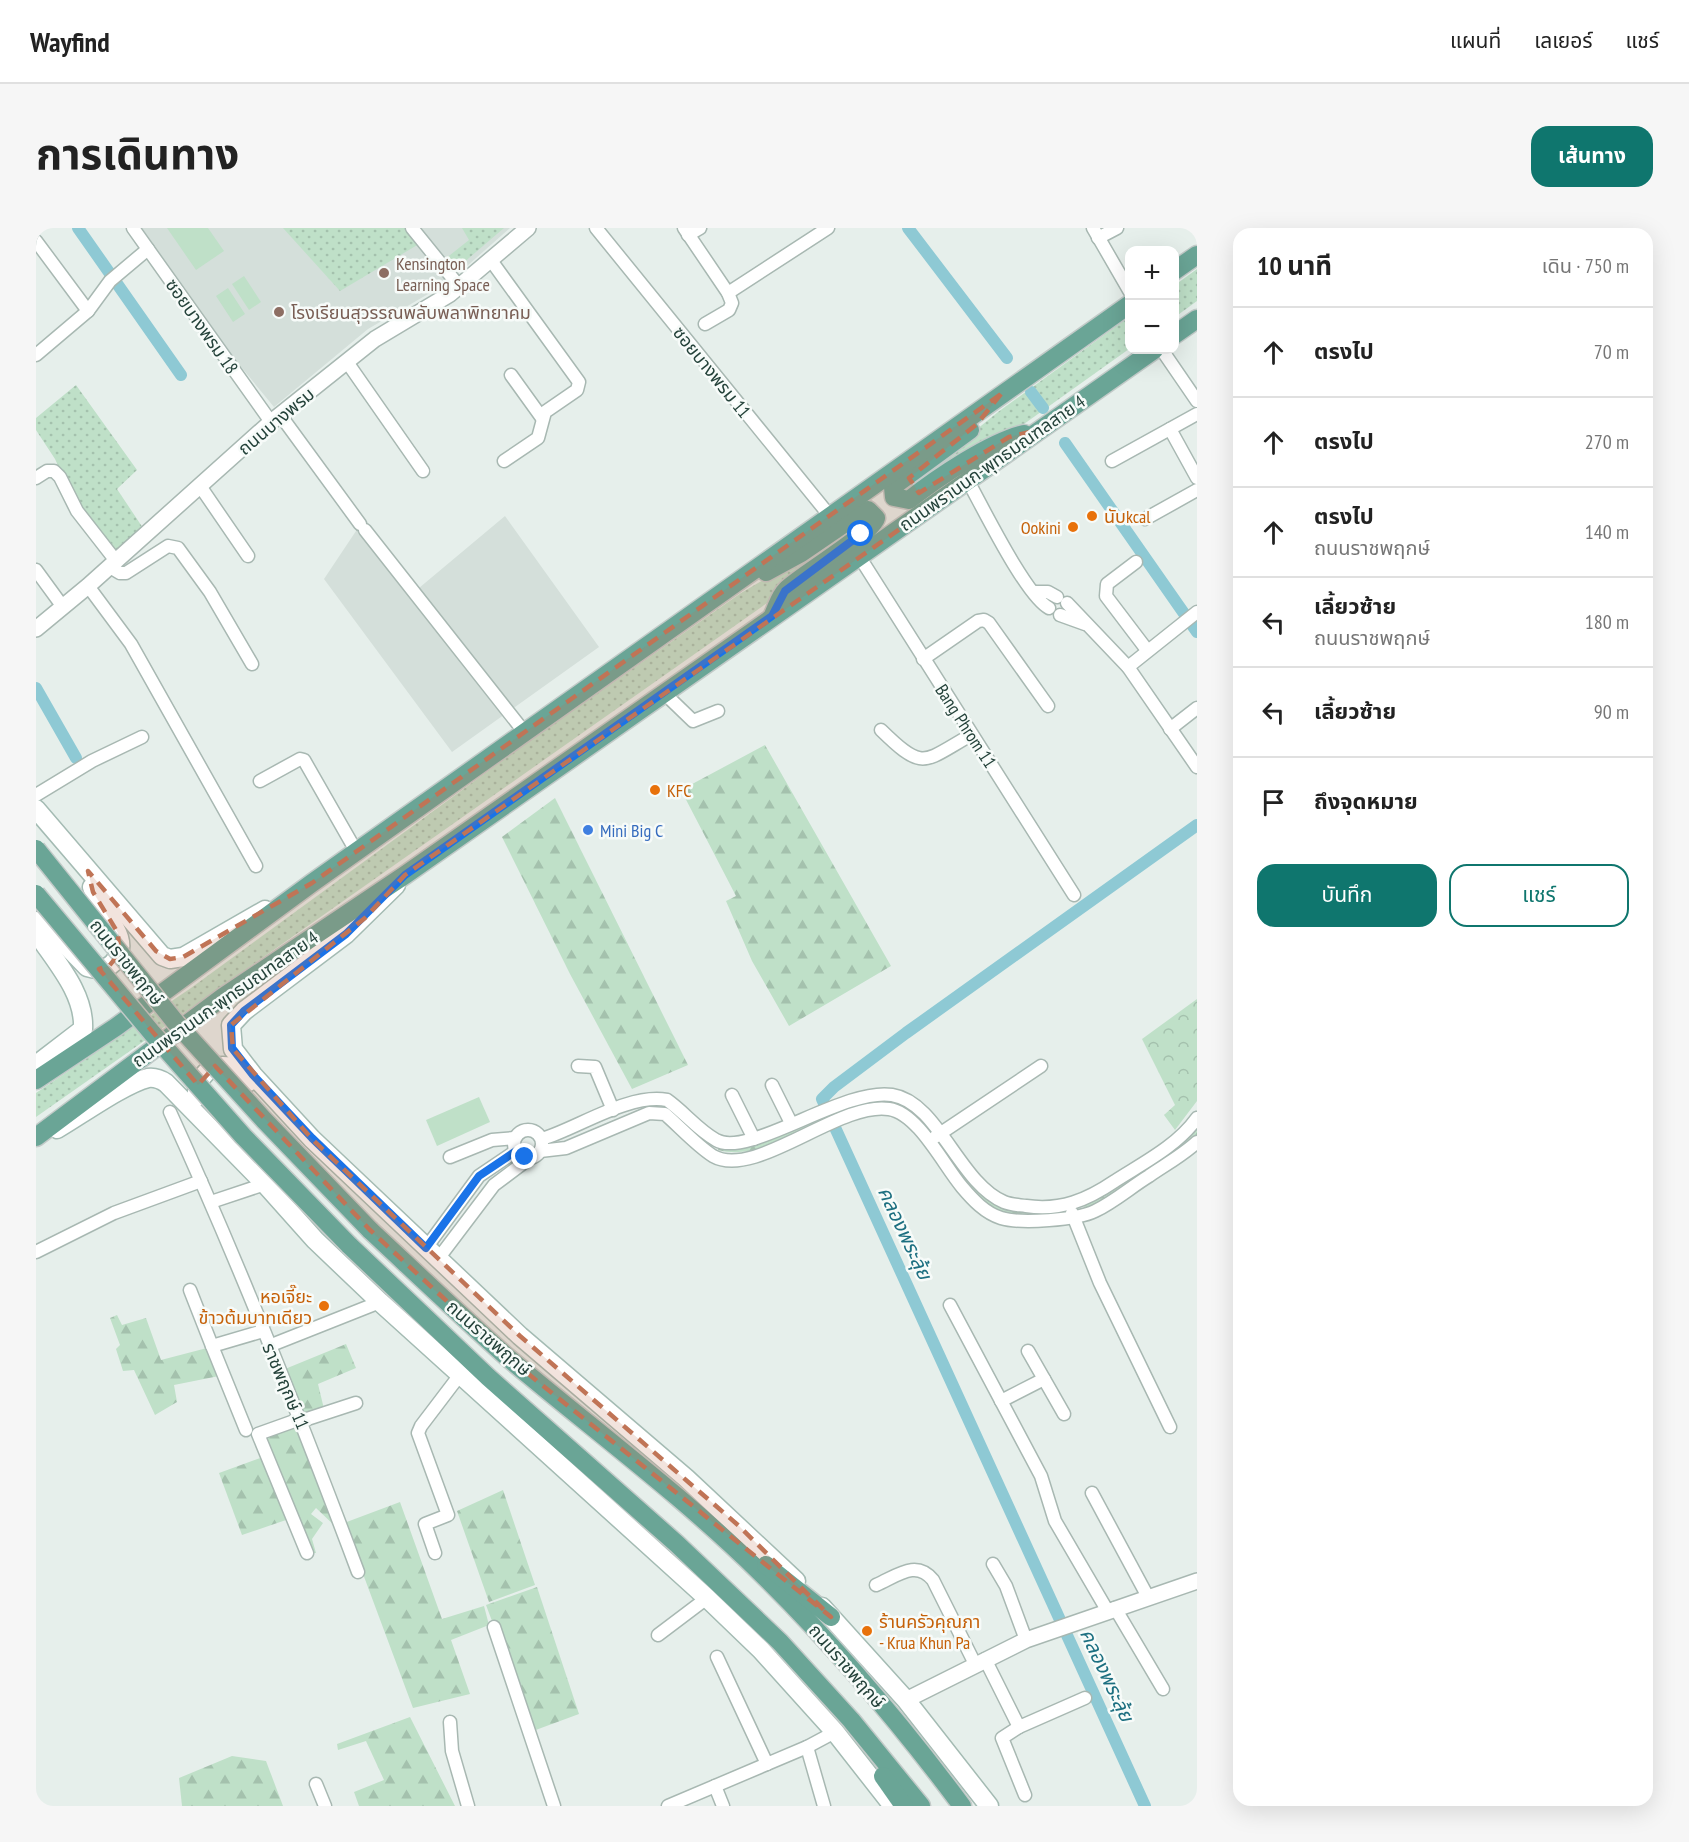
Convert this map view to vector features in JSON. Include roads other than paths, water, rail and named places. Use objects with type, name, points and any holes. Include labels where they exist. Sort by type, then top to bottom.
[{"type":"main road","points":[[1179,268],[1197,255]]},
{"type":"main road","points":[[36,1080],[198,969],[356,851],[1125,307]]},
{"type":"main road","points":[[1179,332],[1197,319]]},
{"type":"main road","name":"ถนนพรานนก-พุทธมณฑลสาย 4","points":[[36,1139],[223,997],[405,875],[1149,354]]},
{"type":"main road","points":[[1001,394],[977,424],[893,487],[894,497],[909,500],[1009,437],[1043,429]]},
{"type":"main road","points":[[741,578],[768,571],[861,512],[873,513],[874,522],[785,591],[772,616]]},
{"type":"main road","name":"ถนนราชพฤกษ์","points":[[36,809],[156,951],[170,959],[177,959],[312,883]]},
{"type":"main road","name":"ถนนราชพฤกษ์","points":[[36,849],[177,1023],[264,1120],[370,1230],[506,1356],[615,1443],[700,1515],[761,1573],[823,1637],[962,1806]]},
{"type":"main road","points":[[36,921],[48,927],[87,968],[102,969],[115,961],[120,946],[118,933],[93,892],[87,871]]},
{"type":"main road","name":"ถนนราชพฤกษ์","points":[[405,875],[365,918],[244,1011],[231,1025],[232,1048],[253,1075],[312,1138],[432,1254],[520,1336],[739,1526],[831,1617],[906,1700],[989,1806]]},
{"type":"main road","name":"ถนนราชพฤกษ์","points":[[36,894],[235,1128],[350,1245],[568,1450],[677,1545],[780,1642],[851,1720],[921,1806]]},
{"type":"main road","points":[[36,932],[82,1006],[83,1029],[36,1065]]},
{"type":"main road","points":[[312,1138],[237,1070],[228,1067],[210,1069],[198,1082],[197,1100],[315,1240],[459,1376],[707,1598],[761,1650],[834,1732],[893,1806]]},
{"type":"main road","points":[[36,1139],[135,1083],[150,1078],[160,1079],[263,1181]]},
{"type":"main road","points":[[700,1515],[831,1617]]},
{"type":"main road","points":[[851,1720],[872,1760],[904,1806]]},
{"type":"street","name":"ซอยบางพรม 18","points":[[133,228],[276,419],[525,733]]},
{"type":"street","points":[[412,228],[459,286]]},
{"type":"street","name":"ถนนบางพรม","points":[[36,628],[88,586],[276,419],[375,339],[459,286],[528,228]]},
{"type":"street","name":"ซอยบางพรม 11","points":[[596,228],[829,515]]},
{"type":"street","points":[[728,293],[828,228]]},
{"type":"street","points":[[1117,228],[1095,233],[1125,283]]},
{"type":"street","points":[[691,230],[732,303],[729,310],[705,324]]},
{"type":"street","points":[[36,241],[88,311]]},
{"type":"street","points":[[36,355],[88,311],[113,278],[148,249]]},
{"type":"street","points":[[490,259],[579,382],[577,390],[545,412],[538,438],[504,460]]},
{"type":"street","points":[[1165,354],[1197,401]]},
{"type":"street","points":[[347,362],[423,471]]},
{"type":"street","points":[[511,375],[542,418]]},
{"type":"street","points":[[1112,461],[1197,414]]},
{"type":"street","points":[[1170,429],[1197,478]]},
{"type":"street","points":[[36,478],[47,471],[54,471],[60,477],[77,511],[113,564],[126,573],[168,546],[178,548],[210,592],[252,664]]},
{"type":"street","points":[[968,481],[1019,572],[1035,592],[1041,604],[1085,624]]},
{"type":"street","points":[[200,486],[248,556]]},
{"type":"street","points":[[1145,519],[1197,490]]},
{"type":"street","name":"Bang Phrom 11","points":[[859,556],[1074,895]]},
{"type":"street","points":[[1136,562],[1107,584],[1106,596],[1147,650]]},
{"type":"street","points":[[36,570],[63,607]]},
{"type":"street","points":[[88,586],[131,644],[256,866]]},
{"type":"street","points":[[1035,592],[1048,592],[1062,600],[1128,667],[1197,767]]},
{"type":"street","points":[[1128,667],[1191,616]]},
{"type":"street","points":[[923,659],[978,621],[984,620],[989,623],[1048,706]]},
{"type":"street","points":[[663,693],[693,721],[718,711]]},
{"type":"street","points":[[1170,729],[1197,708]]},
{"type":"street","points":[[881,730],[906,754],[922,759],[931,758],[971,735]]},
{"type":"street","points":[[36,795],[92,761],[142,737]]},
{"type":"street","points":[[260,781],[300,759],[304,760],[356,851]]},
{"type":"street","points":[[578,1066],[595,1067],[613,1110]]},
{"type":"street","points":[[929,1141],[1041,1066]]},
{"type":"street","points":[[772,1085],[791,1123]]},
{"type":"street","points":[[537,1149],[531,1130],[520,1132],[515,1138],[516,1151],[522,1156],[537,1149],[613,1110],[644,1099],[667,1100],[717,1141],[728,1144],[754,1139],[836,1104],[874,1093],[895,1095],[919,1110],[941,1134],[971,1176],[989,1193],[1006,1203],[1035,1207],[1070,1206],[1089,1198],[1172,1143],[1186,1133],[1197,1118]]},
{"type":"street","points":[[732,1095],[754,1139]]},
{"type":"street","points":[[630,1104],[637,1118]]},
{"type":"street","points":[[836,1104],[843,1117]]},
{"type":"street","points":[[432,1254],[494,1185],[537,1149],[566,1148],[649,1113],[665,1114],[715,1157],[739,1160],[761,1155],[843,1117],[869,1108],[891,1109],[904,1115],[929,1141],[962,1186],[982,1208],[1002,1218],[1074,1219],[1095,1211],[1197,1142]]},
{"type":"street","name":"ราชพฤกษ์ 11","points":[[170,1112],[301,1420],[358,1572]]},
{"type":"street","points":[[817,1113],[823,1127]]},
{"type":"street","points":[[450,1157],[492,1140],[515,1138]]},
{"type":"street","points":[[432,1254],[479,1176],[516,1151]]},
{"type":"street","points":[[36,1251],[114,1213],[201,1181]]},
{"type":"street","points":[[210,1202],[263,1181]]},
{"type":"street","points":[[1070,1206],[1100,1283],[1170,1427]]},
{"type":"street","points":[[190,1290],[246,1430]]},
{"type":"street","points":[[269,1346],[380,1302]]},
{"type":"street","points":[[950,1305],[1044,1483],[1055,1521],[1163,1689]]},
{"type":"street","points":[[212,1346],[263,1331]]},
{"type":"street","points":[[1028,1351],[1064,1414]]},
{"type":"street","points":[[435,1553],[425,1524],[448,1515],[418,1433],[420,1426],[459,1376]]},
{"type":"street","points":[[1001,1401],[1044,1379]]},
{"type":"street","points":[[307,1553],[258,1434],[356,1403]]},
{"type":"street","points":[[1092,1493],[1149,1596]]},
{"type":"street","points":[[993,1564],[1006,1586],[1026,1640]]},
{"type":"street","points":[[876,1585],[916,1568],[925,1570],[1019,1727]]},
{"type":"street","points":[[906,1700],[1026,1640],[1197,1581]]},
{"type":"street","points":[[658,1635],[707,1598]]},
{"type":"street","points":[[494,1627],[554,1806]]},
{"type":"street","points":[[717,1657],[767,1764]]},
{"type":"street","points":[[1025,1795],[1002,1738],[1019,1727],[1085,1698]]},
{"type":"street","points":[[450,1722],[452,1751],[468,1806]]},
{"type":"street","points":[[668,1806],[807,1747],[834,1732]]},
{"type":"street","points":[[807,1747],[824,1806]]},
{"type":"street","points":[[316,1784],[325,1806]]},
{"type":"street","points":[[715,1786],[723,1806]]},
{"type":"waterway","points":[[78,228],[181,375]]},
{"type":"waterway","points":[[908,228],[1007,358]]},
{"type":"waterway","points":[[1031,392],[1043,408]]},
{"type":"waterway","points":[[1065,443],[1197,632]]},
{"type":"waterway","points":[[36,688],[76,758]]},
{"type":"waterway","name":"คลองพระลุ้ย","points":[[1145,1806],[822,1099],[834,1087],[906,1033],[1197,825]]},
{"type":"place","name":"Kensington Learning Space","points":[[384,273]]},
{"type":"place","name":"โรงเรียนสุวรรณพลับพลาพิทยาคม","points":[[279,312]]},
{"type":"place","name":"นับkcal","points":[[1092,516]]},
{"type":"place","name":"Ookini","points":[[1073,527]]},
{"type":"place","name":"KFC","points":[[655,790]]},
{"type":"place","name":"Mini Big C","points":[[588,830]]},
{"type":"place","name":"หอเจี๊ยะ ข้าวต้มบาทเดียว","points":[[324,1306]]},
{"type":"place","name":"ร้านครัวคุณภา - Krua Khun Pa","points":[[867,1631]]}]
